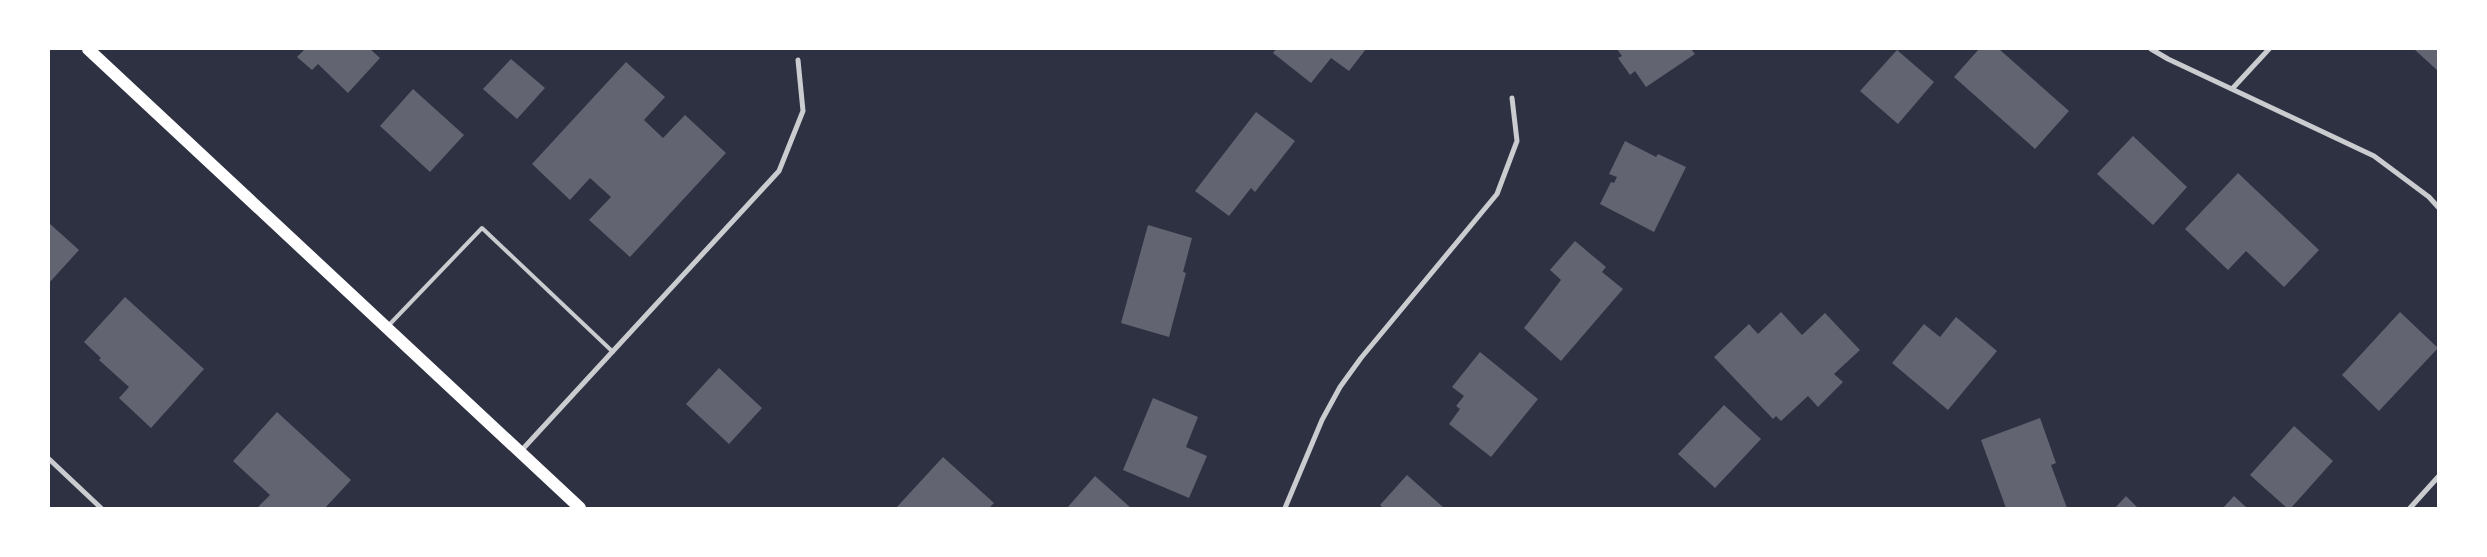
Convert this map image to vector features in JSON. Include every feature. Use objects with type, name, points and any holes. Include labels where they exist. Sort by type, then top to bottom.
[{"type":"main road","points":[[88,49],[580,508]]},
{"type":"street","points":[[2152,49],[2374,156],[2429,197],[2438,207]]},
{"type":"street","points":[[2232,89],[2269,49]]},
{"type":"street","points":[[520,452],[778,171],[803,111],[798,60]]},
{"type":"street","points":[[1285,508],[1322,420],[1340,387],[1361,358],[1497,194],[1517,141],[1512,98]]},
{"type":"street","points":[[49,459],[102,508]]},
{"type":"street","points":[[2410,508],[2438,477]]},
{"type":"lane","points":[[387,328],[482,228],[613,352]]},
{"type":"building","points":[[305,49],[370,49],[380,58],[348,93],[318,64],[312,70],[297,57]]},
{"type":"building","points":[[1276,49],[1366,49],[1349,71],[1331,58],[1311,83],[1273,53]]},
{"type":"building","points":[[1617,49],[1691,49],[1695,54],[1646,87],[1635,71],[1630,75],[1618,58],[1622,56]]},
{"type":"building","points":[[1979,49],[1999,49],[2069,111],[2035,149],[1954,77]]},
{"type":"building","points":[[2414,49],[2438,49],[2438,71]]},
{"type":"building","points":[[1897,50],[1934,82],[1898,124],[1860,91]]},
{"type":"building","points":[[511,59],[545,88],[517,119],[483,89]]},
{"type":"building","points":[[626,62],[665,97],[644,120],[663,138],[685,115],[726,153],[630,257],[589,220],[611,197],[590,178],[570,200],[532,164]]},
{"type":"building","points":[[413,89],[464,135],[430,172],[380,126]]},
{"type":"building","points":[[1256,112],[1295,141],[1255,192],[1251,188],[1229,216],[1195,191]]},
{"type":"building","points":[[2133,136],[2187,187],[2153,225],[2097,174]]},
{"type":"building","points":[[1625,141],[1656,157],[1658,154],[1686,167],[1654,232],[1600,204],[1611,182],[1614,183],[1617,177],[1609,174]]},
{"type":"building","points":[[2238,173],[2319,250],[2284,287],[2246,251],[2228,270],[2185,229]]},
{"type":"building","points":[[49,223],[79,250],[49,283]]},
{"type":"building","points":[[1148,225],[1192,238],[1183,272],[1186,273],[1169,337],[1121,323]]},
{"type":"building","points":[[1575,241],[1606,267],[1602,272],[1623,289],[1561,361],[1524,328],[1561,280],[1550,270]]},
{"type":"building","points":[[125,297],[204,369],[151,428],[119,398],[129,387],[99,360],[101,358],[84,342]]},
{"type":"building","points":[[1781,312],[1802,335],[1825,313],[1860,350],[1834,374],[1843,382],[1818,407],[1808,396],[1781,421],[1776,416],[1773,419],[1714,357],[1749,324],[1758,334]]},
{"type":"building","points":[[2400,312],[2438,348],[2379,411],[2342,375]]},
{"type":"building","points":[[1956,317],[1997,351],[1948,410],[1892,363],[1924,324],[1940,337]]},
{"type":"building","points":[[1480,352],[1538,399],[1491,457],[1449,424],[1460,409],[1456,406],[1464,396],[1452,387]]},
{"type":"building","points":[[719,368],[762,408],[729,444],[686,404]]},
{"type":"building","points":[[1153,398],[1198,417],[1186,447],[1207,456],[1189,498],[1123,470]]},
{"type":"building","points":[[1724,405],[1761,439],[1715,488],[1678,454]]},
{"type":"building","points":[[277,412],[351,480],[325,508],[257,508],[270,495],[233,461]]},
{"type":"building","points":[[2040,418],[2056,463],[2051,465],[2067,508],[2006,508],[1981,440]]},
{"type":"building","points":[[2294,426],[2333,461],[2291,508],[2287,508],[2250,475]]},
{"type":"building","points":[[943,457],[994,503],[989,508],[896,508]]},
{"type":"building","points":[[1407,475],[1444,508],[1383,508],[1380,505]]},
{"type":"building","points":[[1095,476],[1131,508],[1067,508]]},
{"type":"building","points":[[2126,496],[2138,508],[2115,508]]},
{"type":"building","points":[[2234,496],[2247,508],[2223,508]]}]
